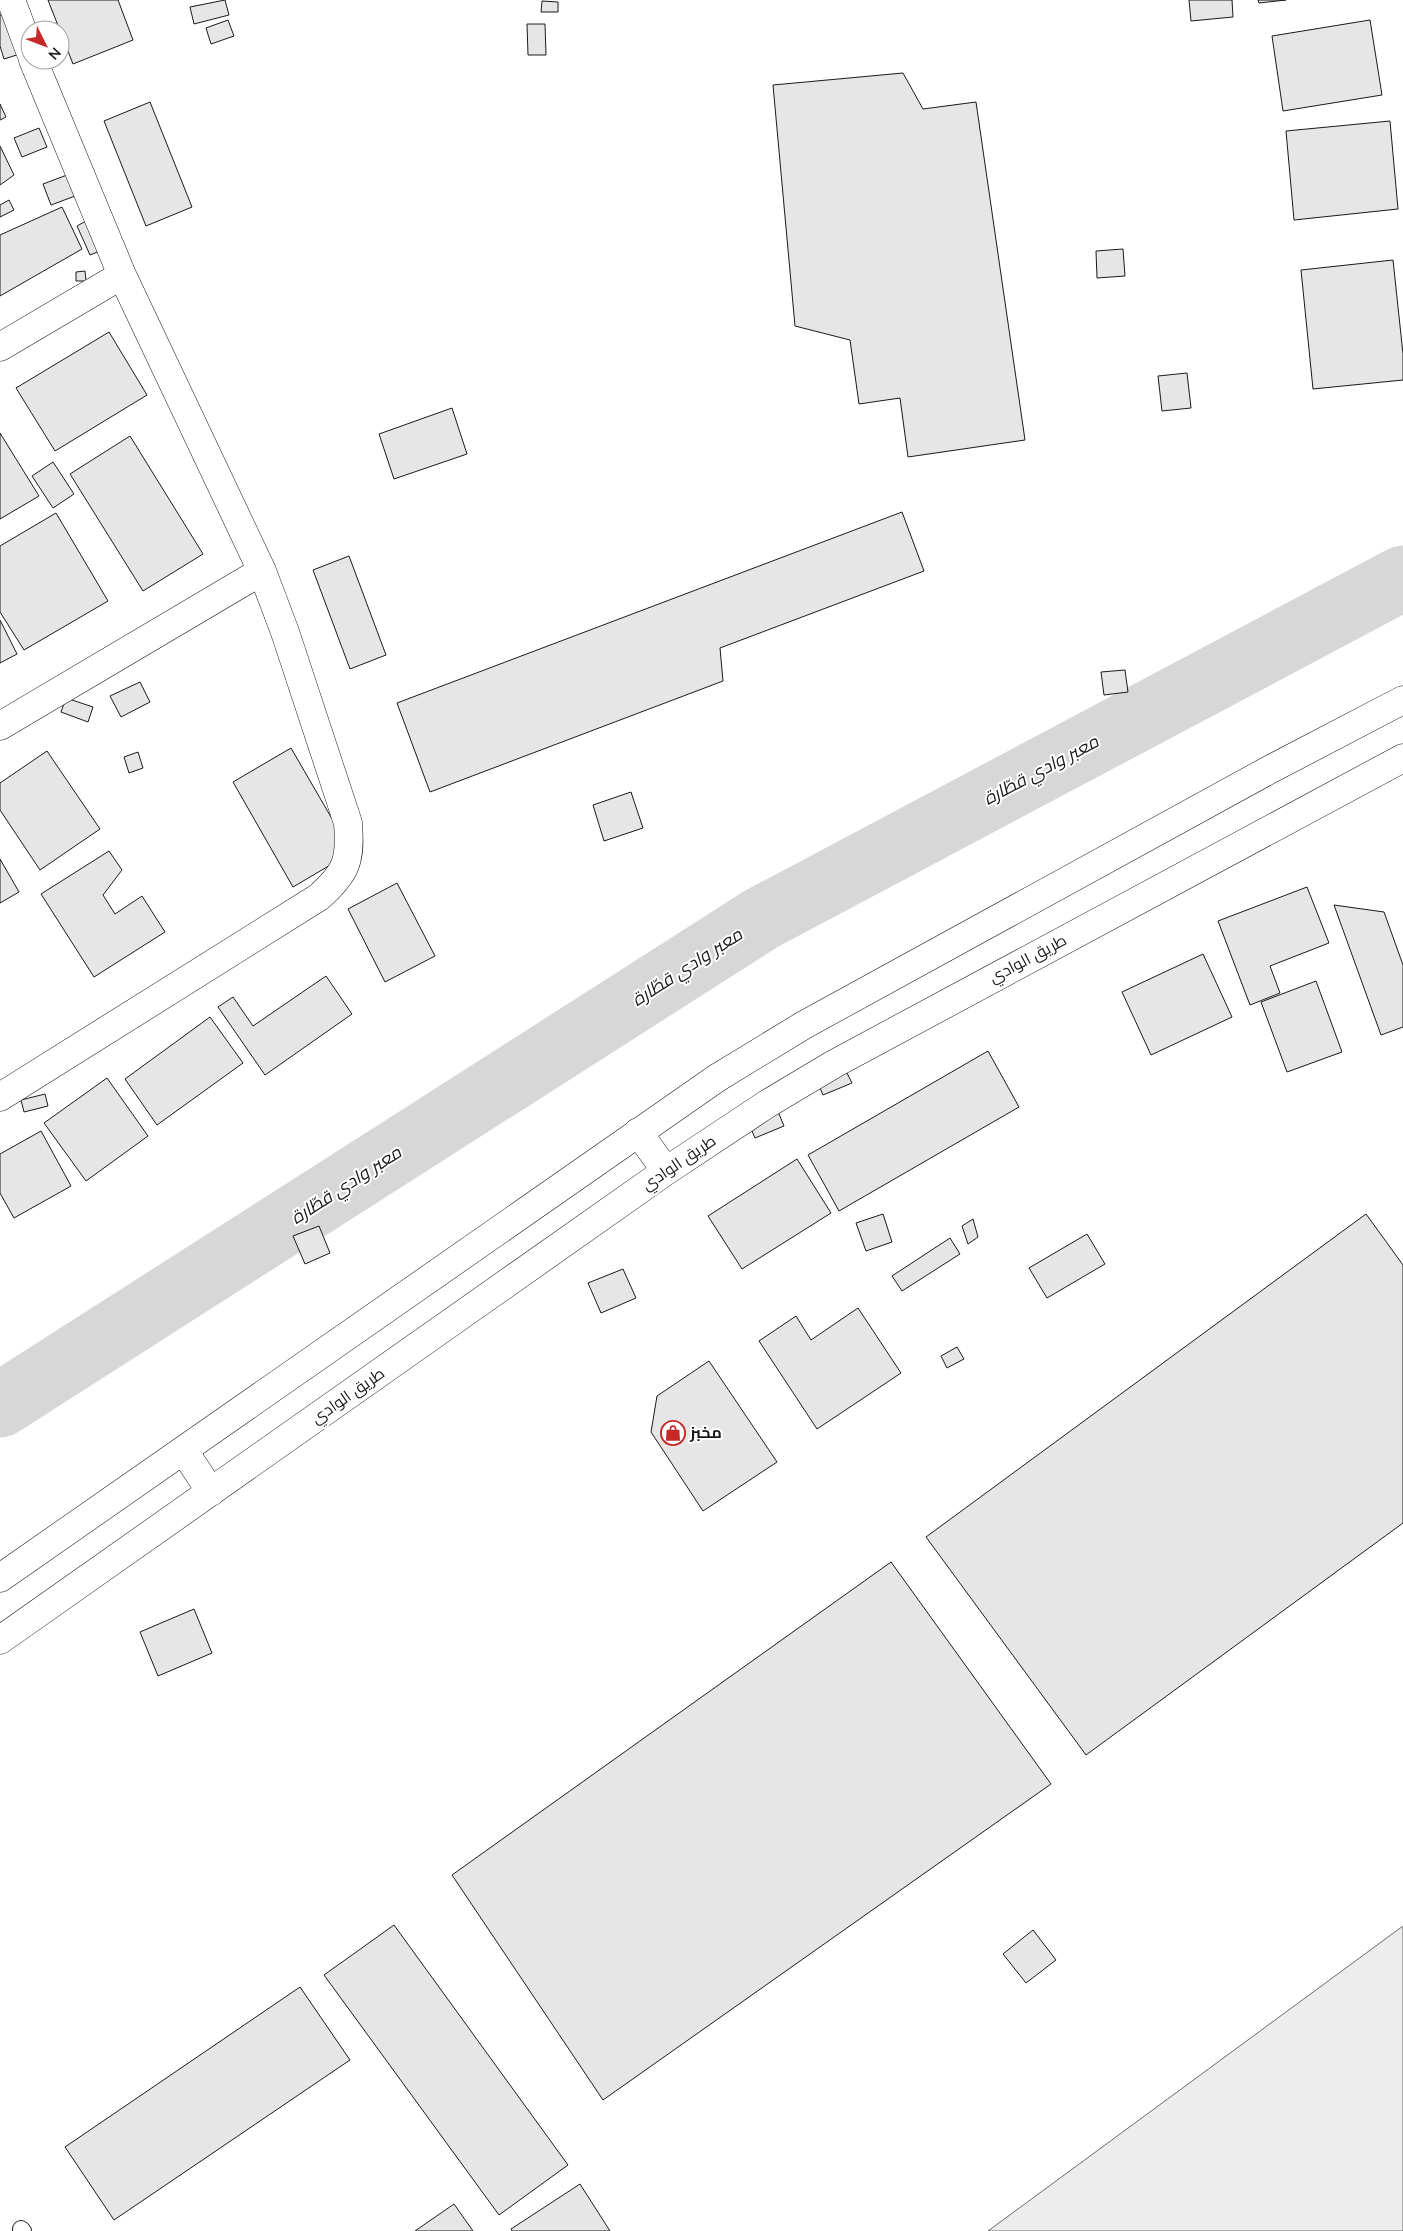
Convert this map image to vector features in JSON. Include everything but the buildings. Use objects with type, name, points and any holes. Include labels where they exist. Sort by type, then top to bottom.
[{"type":"main road","points":[[11,0],[20,24]]},
{"type":"main road","points":[[0,1097],[320,897],[336,883],[345,867],[350,849],[348,823],[285,632],[262,571],[122,274],[38,70]]},
{"type":"main road","points":[[0,347],[122,274]]},
{"type":"main road","points":[[0,726],[262,571]]},
{"type":"main road","points":[[0,1578],[717,1078],[804,1025],[1269,770],[1403,700]]},
{"type":"main road","name":"طريق الوادي","points":[[0,1640],[666,1171],[767,1104],[834,1064],[1403,758]]},
{"type":"main road","points":[[638,1132],[666,1171]]},
{"type":"main road","points":[[184,1451],[211,1492]]},
{"type":"shaded area","points":[[1403,1926],[1403,2231],[988,2231]]},
{"type":"waterway","name":"معبر وادي قطّارة","points":[[0,1405],[761,919],[1403,578]]},
{"type":"place","name":"مخبز","points":[[673,1433]]}]
